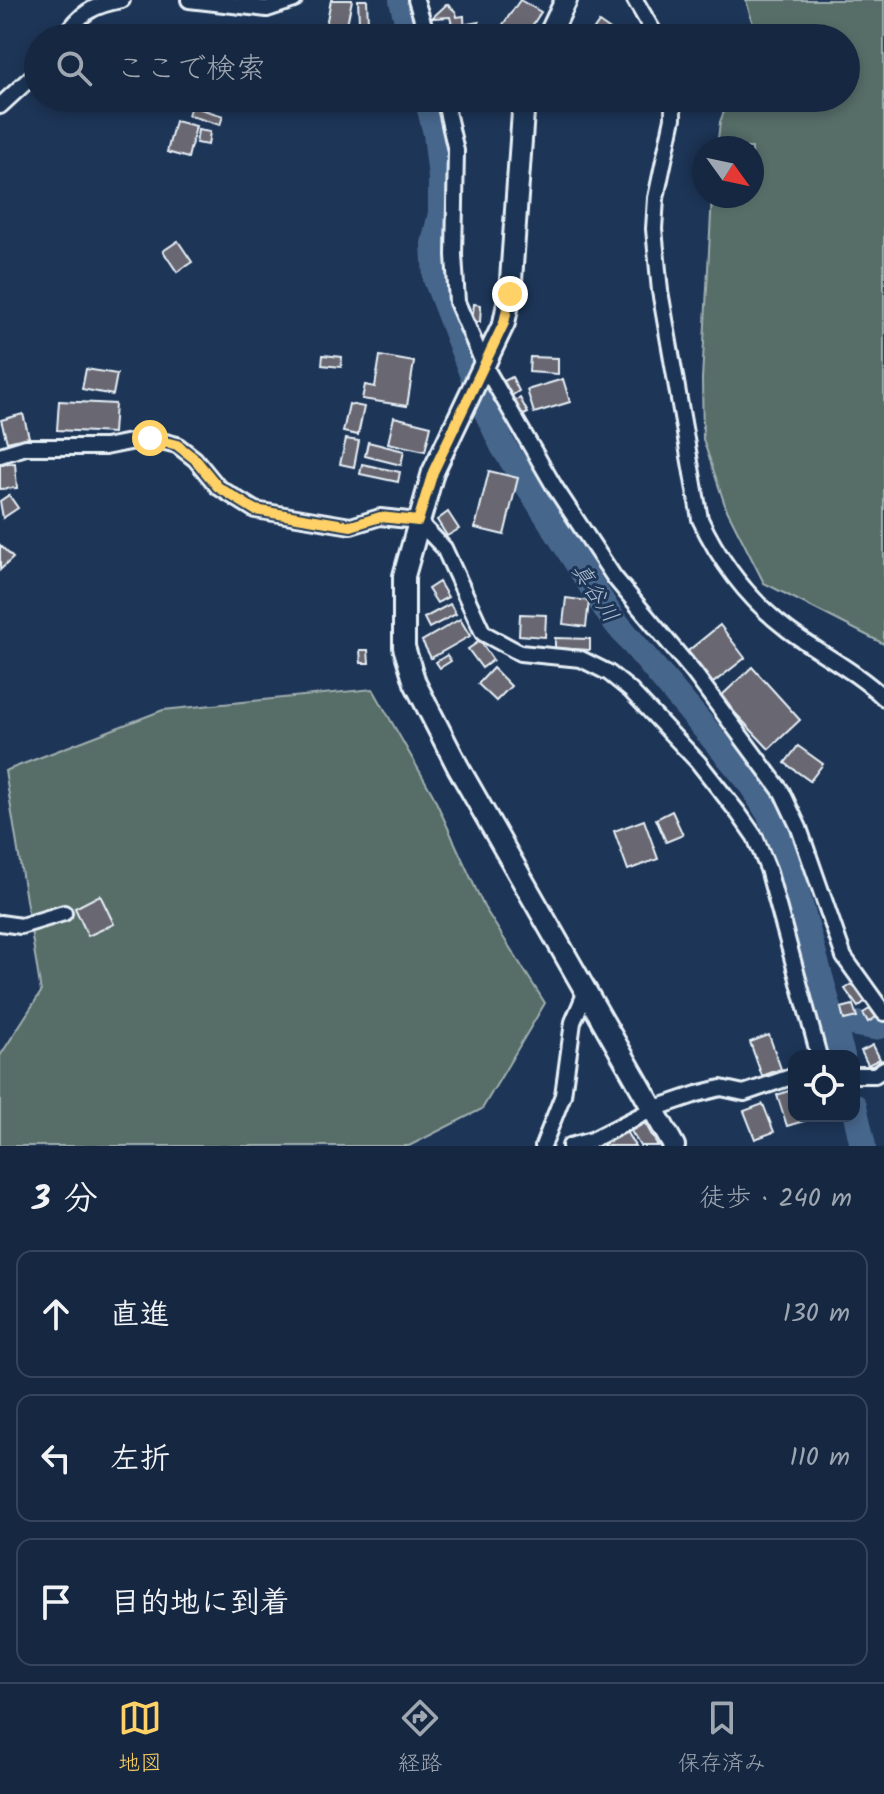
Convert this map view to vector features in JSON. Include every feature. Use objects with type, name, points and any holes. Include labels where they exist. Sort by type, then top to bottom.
[{"type":"street","points":[[72,24],[95,5],[122,0]]},
{"type":"street","points":[[189,0],[267,9],[294,0]]},
{"type":"street","points":[[416,0],[424,24]]},
{"type":"street","points":[[555,24],[566,0]]},
{"type":"street","points":[[635,0],[649,24]]},
{"type":"street","points":[[0,106],[24,84]]},
{"type":"street","points":[[447,112],[456,151],[454,255],[457,302],[481,370],[614,577],[694,673],[782,792],[799,828],[844,957],[884,1013]]},
{"type":"street","points":[[523,112],[510,294],[504,323],[433,472],[404,576],[404,647],[415,683],[521,884],[587,989],[674,1146]]},
{"type":"street","points":[[673,112],[656,198],[654,229],[660,291],[700,519],[712,546],[746,591],[785,628],[884,698]]},
{"type":"street","points":[[0,455],[26,447],[105,447],[150,438],[177,445],[195,459],[218,487],[255,510],[351,526],[380,517],[418,521],[444,548],[483,633],[520,653],[581,659],[609,673],[630,690],[698,762],[739,814],[755,837],[768,869],[817,1050]]},
{"type":"street","points":[[0,923],[21,926],[64,913]]},
{"type":"street","points":[[543,1146],[568,1077],[573,1022],[587,989]]},
{"type":"street","points":[[860,1075],[875,1075],[884,1069]]},
{"type":"street","points":[[570,1146],[592,1140],[653,1109],[721,1088],[744,1093],[788,1078]]},
{"type":"green space","points":[[746,0],[884,0],[884,644],[764,583],[726,508],[703,439],[702,379],[711,208],[764,208],[764,136],[718,136],[724,112],[860,112],[860,24],[753,24]]},
{"type":"green space","points":[[373,689],[433,795],[484,907],[545,1003],[482,1109],[409,1146],[0,1146],[0,1056],[41,992],[5,771],[163,710]]},
{"type":"building","points":[[331,0],[352,0],[347,24],[326,24]]},
{"type":"building","points":[[358,0],[367,0],[368,22],[359,22]]},
{"type":"building","points":[[520,0],[541,12],[533,24],[503,24]]},
{"type":"building","points":[[447,4],[457,17],[464,16],[464,24],[452,24],[450,17],[432,18]]},
{"type":"building","points":[[189,112],[210,112],[223,116],[220,125],[188,115]]},
{"type":"building","points":[[175,121],[196,126],[188,158],[167,152]]},
{"type":"building","points":[[198,130],[210,132],[208,145],[196,143]]},
{"type":"building","points":[[178,241],[192,262],[177,272],[163,251]]},
{"type":"building","points":[[474,304],[481,305],[480,322],[472,322]]},
{"type":"building","points":[[323,355],[342,357],[341,367],[322,365]]},
{"type":"building","points":[[380,356],[414,362],[407,406],[362,399],[365,385],[375,387]]},
{"type":"building","points":[[530,357],[558,358],[558,374],[529,372]]},
{"type":"building","points":[[86,369],[117,374],[113,395],[82,389]]},
{"type":"building","points":[[512,377],[519,391],[511,396],[504,381]]},
{"type":"building","points":[[563,379],[570,402],[534,413],[527,390]]},
{"type":"building","points":[[520,398],[528,413],[522,416],[514,401]]},
{"type":"building","points":[[59,401],[115,404],[113,433],[57,430]]},
{"type":"building","points":[[349,404],[364,407],[358,435],[343,432]]},
{"type":"building","points":[[23,414],[29,437],[7,442],[1,420]]},
{"type":"building","points":[[394,417],[431,426],[425,451],[388,443]]},
{"type":"building","points":[[346,439],[359,441],[354,467],[340,464]]},
{"type":"building","points":[[368,442],[404,451],[401,465],[365,456]]},
{"type":"building","points":[[15,463],[17,488],[0,489],[0,464]]},
{"type":"building","points":[[362,464],[400,472],[398,482],[360,474]]},
{"type":"building","points":[[489,471],[518,478],[504,535],[475,528]]},
{"type":"building","points":[[9,495],[18,508],[3,518],[0,501]]},
{"type":"building","points":[[448,512],[459,529],[447,536],[437,520]]},
{"type":"building","points":[[0,545],[13,558],[0,570]]},
{"type":"building","points":[[439,582],[448,597],[437,603],[428,589]]},
{"type":"building","points":[[566,598],[589,601],[586,627],[563,624]]},
{"type":"building","points":[[450,604],[456,614],[429,628],[424,618]]},
{"type":"building","points":[[520,614],[546,615],[545,637],[519,635]]},
{"type":"building","points":[[460,619],[470,636],[431,658],[422,641]]},
{"type":"building","points":[[720,625],[745,658],[713,683],[688,651]]},
{"type":"building","points":[[555,638],[590,639],[590,650],[555,648]]},
{"type":"building","points":[[480,641],[493,660],[482,668],[468,649]]},
{"type":"building","points":[[360,650],[368,650],[369,663],[361,663]]},
{"type":"building","points":[[447,655],[451,661],[440,668],[436,662]]},
{"type":"building","points":[[752,667],[800,720],[769,749],[720,697]]},
{"type":"building","points":[[493,668],[511,686],[496,701],[478,684]]},
{"type":"building","points":[[798,746],[823,764],[810,781],[785,763]]},
{"type":"building","points":[[672,811],[683,835],[666,842],[656,819]]},
{"type":"building","points":[[644,820],[658,859],[628,870],[614,831]]},
{"type":"building","points":[[100,895],[114,924],[88,936],[75,908]]},
{"type":"building","points":[[854,983],[867,1000],[858,1007],[845,989]]},
{"type":"building","points":[[853,1005],[857,1017],[844,1020],[841,1008]]},
{"type":"building","points":[[873,1007],[878,1016],[868,1022],[863,1013]]},
{"type":"building","points":[[769,1035],[781,1069],[762,1076],[750,1042]]},
{"type":"building","points":[[873,1045],[880,1059],[868,1065],[861,1051]]},
{"type":"building","points":[[788,1091],[788,1122],[800,1122],[787,1126],[777,1095]]},
{"type":"building","points":[[763,1104],[774,1132],[755,1139],[744,1111]]},
{"type":"building","points":[[645,1123],[658,1146],[640,1146],[631,1131]]},
{"type":"building","points":[[625,1130],[635,1146],[603,1146],[602,1144]]},
{"type":"waterway","name":"真谷川","points":[[402,0],[408,24]]},
{"type":"waterway","name":"真谷川","points":[[431,112],[441,178],[441,213],[434,244],[436,279],[485,408],[503,446],[612,618],[750,782],[770,815],[786,854],[840,1050]]},
{"type":"waterway","points":[[833,1020],[874,1027],[884,1025]]},
{"type":"waterway","name":"真谷川","points":[[858,1122],[863,1146]]},
{"type":"route","points":[[150,438],[177,445],[195,459],[218,487],[255,510],[351,526],[380,517],[418,521],[433,472],[504,323],[510,294]]}]
